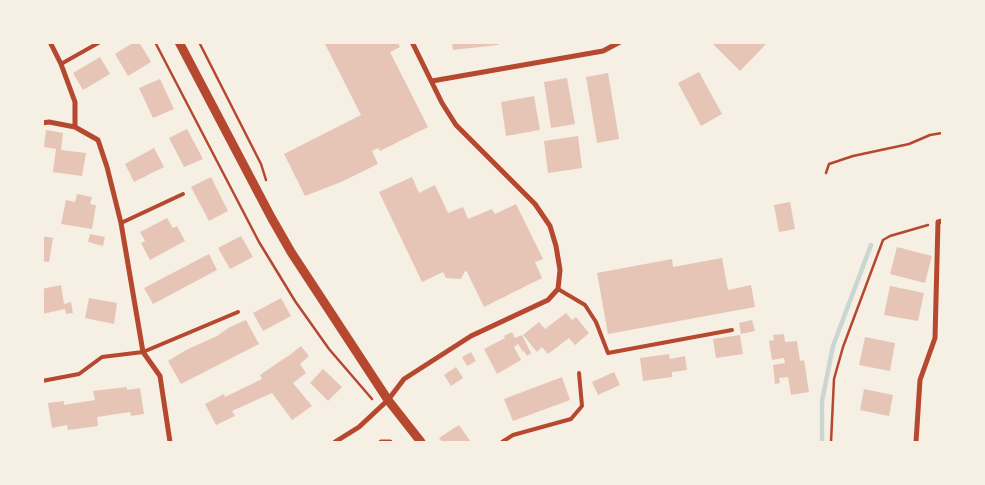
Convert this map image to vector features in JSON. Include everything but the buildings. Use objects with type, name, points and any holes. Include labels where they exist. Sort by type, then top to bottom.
[{"type":"street","points":[[50,42],[61,64],[75,102],[75,127]]},
{"type":"street","points":[[179,42],[291,252],[388,400],[420,442]]},
{"type":"street","points":[[335,442],[359,427],[388,400],[404,379],[470,336],[548,300],[558,289],[560,270],[550,226],[535,204],[456,124],[442,103],[412,42]]},
{"type":"street","points":[[432,81],[603,51],[620,42]]},
{"type":"street","points":[[42,123],[49,122],[75,127],[98,140],[121,223],[143,352],[160,376],[170,442]]},
{"type":"street","points":[[916,442],[920,380],[935,338],[940,222]]},
{"type":"street","points":[[381,442],[390,442]]},
{"type":"lane","points":[[61,64],[100,42]]},
{"type":"lane","points":[[121,223],[183,194]]},
{"type":"lane","points":[[558,289],[585,305],[596,322],[608,353],[732,330]]},
{"type":"lane","points":[[42,381],[79,374],[102,357],[143,352],[238,312]]},
{"type":"lane","points":[[502,442],[513,435],[571,419],[582,406],[579,373]]},
{"type":"path","points":[[155,42],[259,242],[295,301],[330,349],[379,408]]},
{"type":"path","points":[[199,42],[262,164],[268,186]]},
{"type":"path","points":[[826,173],[828,164],[853,156],[910,144],[930,135],[942,133]]},
{"type":"path","points":[[831,442],[834,379],[843,347],[884,240],[890,236],[940,222]]},
{"type":"waterway","points":[[822,442],[822,401],[833,346],[871,245]]}]
